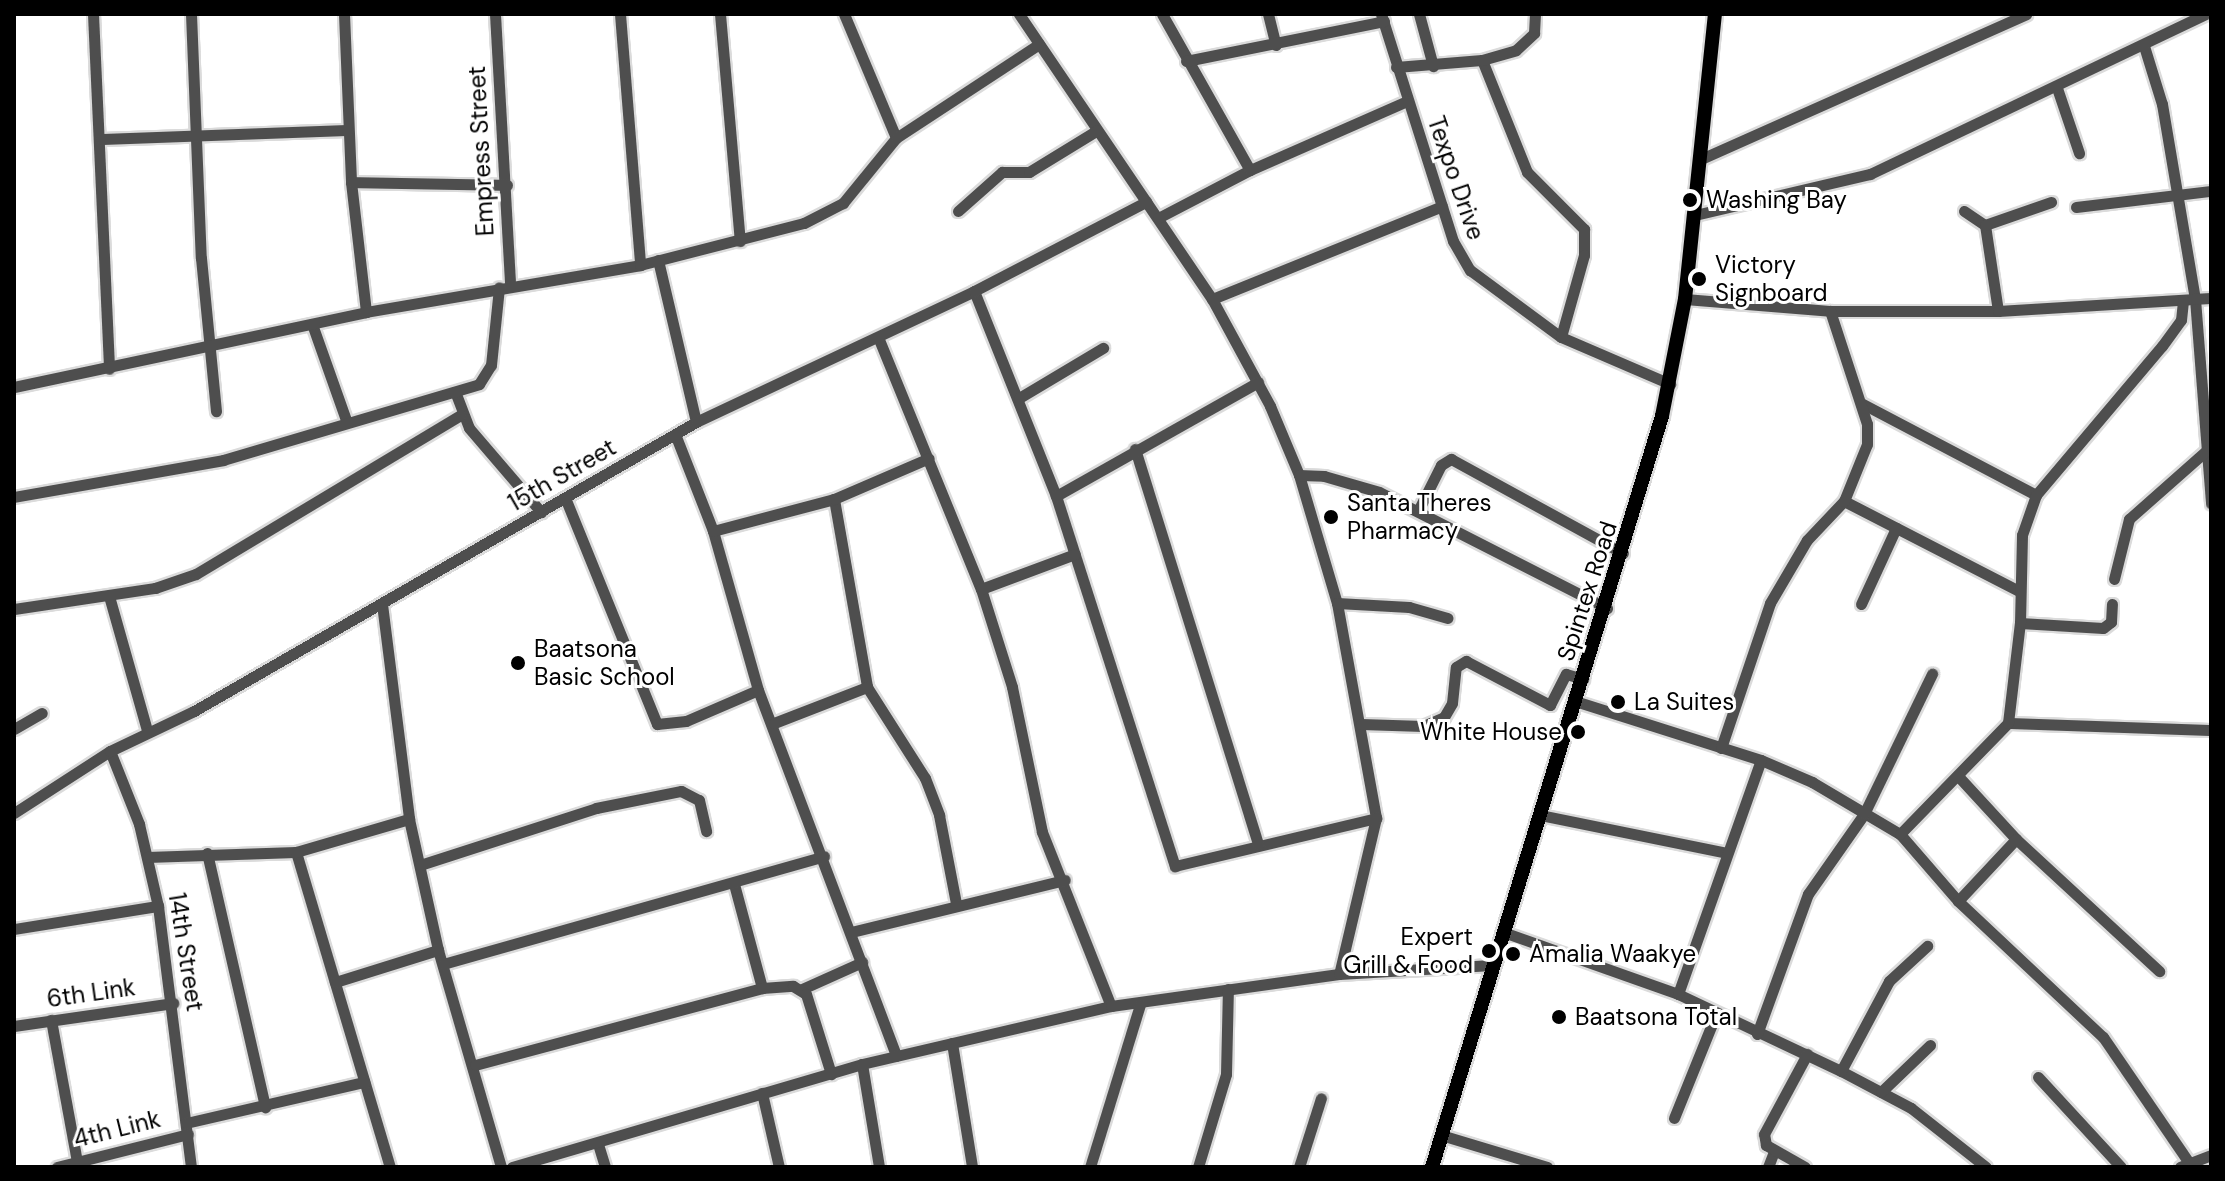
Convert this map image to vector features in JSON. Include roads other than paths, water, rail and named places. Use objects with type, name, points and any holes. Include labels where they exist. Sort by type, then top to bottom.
[{"type":"main road","name":"Spintex Road","points":[[1432,1167],[1492,965],[1607,608],[1670,384],[1685,299],[1715,14]]},
{"type":"street","points":[[93,14],[109,369]]},
{"type":"street","points":[[191,14],[209,346],[216,411]]},
{"type":"street","points":[[344,14],[351,182],[366,312]]},
{"type":"street","name":"Empress Street","points":[[456,394],[487,375],[504,286],[507,185],[495,14]]},
{"type":"street","points":[[620,14],[640,265]]},
{"type":"street","points":[[720,14],[740,241]]},
{"type":"street","points":[[844,14],[896,138]]},
{"type":"street","points":[[1019,14],[1212,299],[1258,382],[1299,475],[1337,603],[1376,818],[1339,974]]},
{"type":"street","points":[[1162,14],[1250,170]]},
{"type":"street","points":[[1268,14],[1276,45]]},
{"type":"street","points":[[1419,14],[1433,66]]},
{"type":"street","points":[[1396,67],[1482,60],[1528,42],[1534,33],[1535,14]]},
{"type":"street","points":[[1701,159],[2026,14]]},
{"type":"street","points":[[1695,215],[1870,174],[2057,88],[2205,14]]},
{"type":"street","points":[[1186,61],[1276,45],[1383,18]]},
{"type":"street","name":"Texpo Drive","points":[[1383,18],[1442,206],[1460,256],[1470,270],[1561,337],[1670,384]]},
{"type":"street","points":[[14,387],[366,312],[640,265],[740,241],[828,214],[843,203],[896,138],[1039,44]]},
{"type":"street","points":[[2144,46],[2162,104],[2176,193],[2189,300],[2208,412],[2211,503]]},
{"type":"street","points":[[1482,60],[1527,172],[1584,229],[1584,255],[1561,337]]},
{"type":"street","points":[[2057,88],[2079,153]]},
{"type":"street","points":[[1158,218],[1250,170],[1407,101]]},
{"type":"street","points":[[101,139],[196,138],[348,130]]},
{"type":"street","points":[[958,211],[1002,172],[1029,172],[1096,131]]},
{"type":"street","points":[[351,182],[507,185]]},
{"type":"street","points":[[2076,207],[2211,191]]},
{"type":"street","name":"15th Street","points":[[14,813],[110,751],[147,730],[194,711],[566,500],[696,422],[974,291],[1146,202]]},
{"type":"street","points":[[1985,225],[2051,202]]},
{"type":"street","points":[[1212,299],[1442,206]]},
{"type":"street","points":[[1964,211],[1985,225],[1998,311]]},
{"type":"street","points":[[658,260],[696,422]]},
{"type":"street","points":[[974,291],[1056,496],[1175,866],[1376,818]]},
{"type":"street","points":[[1685,299],[1830,311],[1998,311],[2211,298]]},
{"type":"street","points":[[1900,834],[2008,723],[2020,623],[2022,535],[2036,495],[2162,346],[2181,320],[2189,300]]},
{"type":"street","points":[[1721,748],[1776,590],[1807,540],[1844,501],[1867,444],[1861,403],[1830,311]]},
{"type":"street","points":[[312,324],[346,420]]},
{"type":"street","points":[[878,337],[981,589],[1012,687],[1042,832],[1065,880],[1111,1006]]},
{"type":"street","points":[[1019,398],[1103,348]]},
{"type":"street","points":[[1056,496],[1258,382]]},
{"type":"street","points":[[14,497],[223,460],[346,420],[456,394],[461,415],[541,512]]},
{"type":"street","points":[[1861,403],[2036,495]]},
{"type":"street","points":[[14,609],[109,596],[196,574],[461,415]]},
{"type":"street","points":[[675,434],[713,531],[758,690],[774,723],[896,1056]]},
{"type":"street","points":[[1135,449],[1258,845]]},
{"type":"street","points":[[2114,579],[2129,519],[2207,450]]},
{"type":"street","points":[[713,531],[834,499],[929,458]]},
{"type":"street","points":[[1418,511],[1441,465],[1451,459],[1623,553]]},
{"type":"street","points":[[1299,475],[1351,482],[1418,511],[1607,608]]},
{"type":"street","points":[[834,499],[867,687],[925,778],[939,815],[956,903]]},
{"type":"street","points":[[566,500],[657,724],[686,721],[758,690]]},
{"type":"street","points":[[1844,501],[2019,591]]},
{"type":"street","points":[[1861,604],[1896,528]]},
{"type":"street","points":[[981,589],[1075,554]]},
{"type":"street","points":[[109,596],[147,730]]},
{"type":"street","points":[[1337,603],[1409,607],[1447,618]]},
{"type":"street","points":[[382,604],[409,819],[438,950],[475,1065],[501,1167]]},
{"type":"street","points":[[2020,623],[2103,628],[2111,622],[2112,604]]},
{"type":"street","points":[[1361,724],[1423,726],[1444,717],[1452,703],[1456,667],[1466,661],[1550,705],[1566,674],[1583,679]]},
{"type":"street","points":[[1757,1034],[1808,894],[1864,814],[1932,674]]},
{"type":"street","points":[[774,723],[867,687]]},
{"type":"street","points":[[1575,701],[1761,760],[1900,834],[1958,901],[2103,1037],[2184,1164],[2211,1155]]},
{"type":"street","points":[[14,729],[42,713]]},
{"type":"street","points":[[2008,723],[2211,730]]},
{"type":"street","name":"14th Street","points":[[110,751],[147,857],[158,906],[173,1003],[191,1167]]},
{"type":"street","points":[[1678,994],[1761,760]]},
{"type":"street","points":[[1958,776],[2016,839],[2159,971]]},
{"type":"street","points":[[420,865],[596,808],[681,791],[699,800],[706,831]]},
{"type":"street","points":[[1540,815],[1726,853]]},
{"type":"street","points":[[147,857],[296,852],[409,819]]},
{"type":"street","points":[[1958,901],[2016,839]]},
{"type":"street","points":[[296,852],[390,1167]]},
{"type":"street","points":[[207,853],[265,1107]]},
{"type":"street","points":[[443,964],[824,856]]},
{"type":"street","points":[[851,932],[956,903],[1065,880]]},
{"type":"street","points":[[734,884],[762,988]]},
{"type":"street","points":[[14,929],[158,906]]},
{"type":"street","points":[[1503,932],[1678,994],[1757,1034],[1807,1054],[1881,1092],[1956,1139],[1986,1167]]},
{"type":"street","points":[[1841,1071],[1889,981],[1927,946]]},
{"type":"street","points":[[335,982],[438,950]]},
{"type":"street","points":[[475,1065],[762,988],[802,989],[862,962]]},
{"type":"street","points":[[512,1167],[862,1064],[1111,1006],[1339,974],[1492,965]]},
{"type":"street","points":[[802,989],[831,1074]]},
{"type":"street","points":[[1198,1167],[1226,1074],[1228,989]]},
{"type":"street","name":"6th Link","points":[[14,1026],[173,1003]]},
{"type":"street","points":[[1090,1167],[1140,1004]]},
{"type":"street","points":[[1674,1118],[1716,1014]]},
{"type":"street","points":[[51,1020],[77,1162]]},
{"type":"street","points":[[952,1043],[972,1167]]},
{"type":"street","points":[[1881,1092],[1930,1045]]},
{"type":"street","points":[[1805,1167],[1774,1151],[1764,1134],[1807,1054]]},
{"type":"street","points":[[862,1064],[879,1167]]},
{"type":"street","points":[[2038,1077],[2121,1167]]},
{"type":"street","name":"4th Link","points":[[57,1167],[364,1082]]},
{"type":"street","points":[[762,1093],[779,1167]]},
{"type":"street","points":[[1299,1167],[1321,1098]]},
{"type":"street","points":[[1441,1135],[1547,1167]]},
{"type":"street","points":[[598,1144],[605,1167]]},
{"type":"street","points":[[1768,1167],[1774,1151]]},
{"type":"place","name":"Washing Bay","points":[[1690,200]]},
{"type":"place","name":"Victory Signboard","points":[[1699,279]]},
{"type":"place","name":"Santa Theres Pharmacy","points":[[1331,517]]},
{"type":"place","name":"Baatsona Basic School","points":[[518,663]]},
{"type":"place","name":"La Suites","points":[[1618,702]]},
{"type":"place","name":"White House","points":[[1578,732]]},
{"type":"place","name":"Expert Grill & Food","points":[[1489,951]]},
{"type":"place","name":"Amalia Waakye","points":[[1513,954]]},
{"type":"place","name":"Baatsona Total","points":[[1559,1017]]}]
